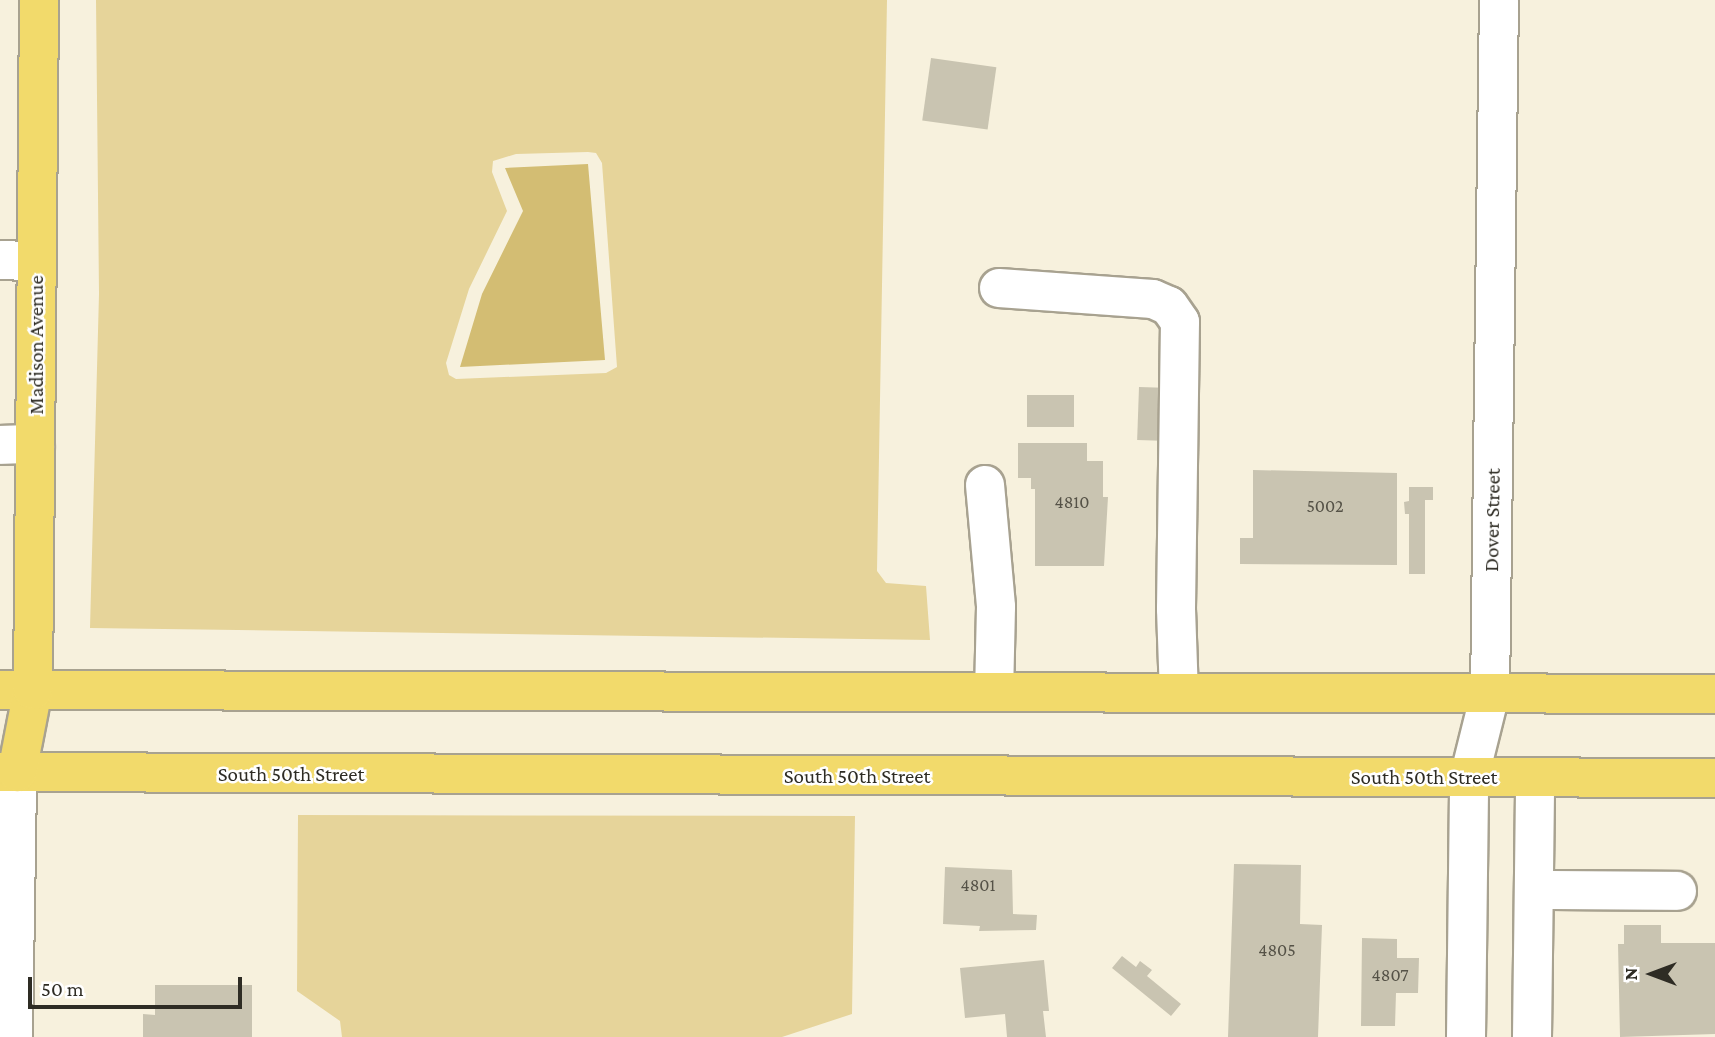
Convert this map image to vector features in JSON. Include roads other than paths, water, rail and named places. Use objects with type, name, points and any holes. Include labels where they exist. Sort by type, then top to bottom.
[{"type":"main road","name":"Madison Avenue","points":[[9,772],[17,690],[18,260],[39,0]]},
{"type":"main road","points":[[17,690],[1715,694]]},
{"type":"main road","name":"South 50th Street","points":[[9,772],[1715,778]]},
{"type":"street","name":"Dover Street","points":[[1466,1037],[1468,778],[1490,694],[1499,0]]},
{"type":"street","points":[[999,288],[1153,299],[1169,306],[1180,322],[1175,609],[1179,693]]},
{"type":"street","points":[[985,485],[996,607],[994,692]]},
{"type":"street","points":[[9,772],[9,1030]]},
{"type":"street","points":[[1532,1037],[1535,778]]},
{"type":"street","points":[[1535,890],[1677,891]]}]
